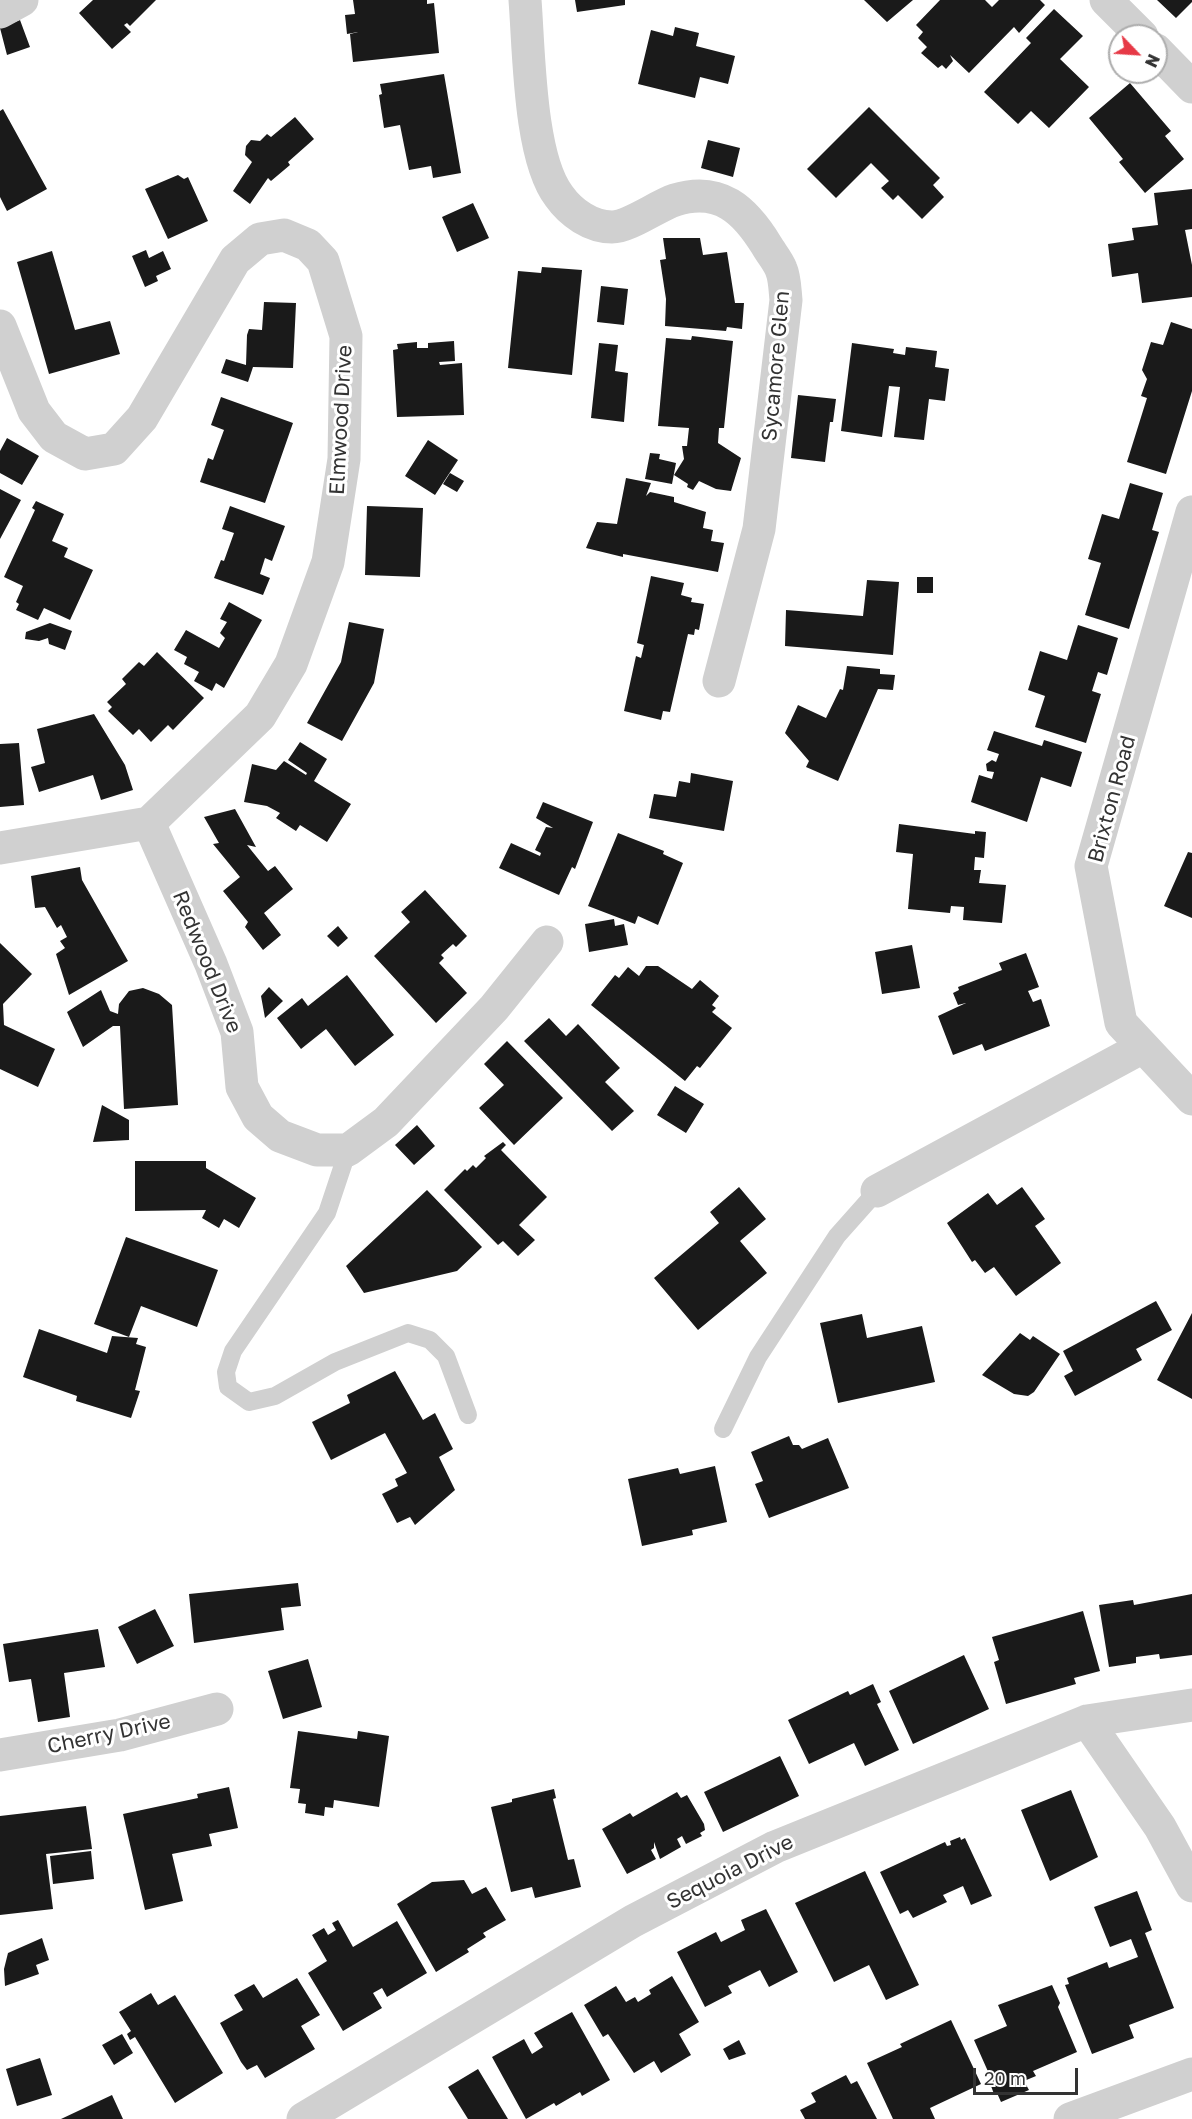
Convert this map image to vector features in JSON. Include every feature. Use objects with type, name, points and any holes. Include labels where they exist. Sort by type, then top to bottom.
[{"type":"street","points":[[0,12],[22,0]]},
{"type":"street","name":"Sycamore Glen","points":[[525,0],[534,111],[544,165],[558,195],[592,224],[614,227],[675,200],[700,195],[731,203],[753,222],[782,269],[786,300],[759,529],[719,681]]},
{"type":"street","points":[[1106,0],[1130,24]]},
{"type":"street","points":[[1168,62],[1192,87]]},
{"type":"street","name":"Elmwood Drive","points":[[0,326],[34,411],[54,437],[85,454],[114,449],[142,418],[235,261],[260,239],[284,235],[308,245],[323,261],[346,336],[344,459],[328,562],[291,664],[260,716],[149,824]]},
{"type":"street","name":"Brixton Road","points":[[1192,512],[1091,866],[1121,1023],[1192,1099]]},
{"type":"street","points":[[0,848],[149,824]]},
{"type":"street","name":"Redwood Drive","points":[[149,824],[211,964],[237,1032],[242,1087],[258,1117],[279,1136],[307,1147],[317,1150],[348,1150]]},
{"type":"street","points":[[348,1150],[386,1122],[479,1025],[547,942]]},
{"type":"street","points":[[876,1191],[1143,1047]]},
{"type":"street","name":"Sequoia Drive","points":[[303,2119],[633,1921],[776,1847],[1087,1721],[1192,1705]]},
{"type":"street","name":"Cherry Drive","points":[[0,1755],[120,1735],[217,1708]]},
{"type":"street","points":[[1087,1721],[1160,1827],[1192,1886]]},
{"type":"street","points":[[1071,2119],[1192,2074]]},
{"type":"lane","points":[[348,1150],[327,1213],[233,1352],[226,1372],[228,1387],[249,1402],[275,1396],[335,1362],[408,1333],[430,1340],[446,1356],[468,1415]]},
{"type":"lane","points":[[723,1429],[758,1356],[837,1236],[876,1191]]},
{"type":"building","points":[[93,0],[156,0],[130,26],[127,23],[124,25],[131,32],[112,49],[79,13]]},
{"type":"building","points":[[353,0],[427,0],[427,4],[434,3],[439,53],[353,62],[350,34],[358,32],[347,34],[345,15],[355,14]]},
{"type":"building","points":[[575,0],[625,0],[625,5],[577,12]]},
{"type":"building","points":[[864,0],[913,0],[887,22]]},
{"type":"building","points":[[940,0],[985,0],[992,7],[999,0],[1040,0],[1045,5],[1019,33],[1014,27],[969,73],[950,55],[953,61],[946,69],[942,65],[938,68],[921,53],[927,47],[918,38],[923,32],[916,25]]},
{"type":"building","points":[[1157,0],[1192,0],[1192,2],[1176,18]]},
{"type":"building","points":[[1054,9],[1083,36],[1060,59],[1089,87],[1049,128],[1031,111],[1018,124],[984,92],[1031,43],[1026,38]]},
{"type":"building","points":[[20,20],[30,47],[7,55],[0,28]]},
{"type":"building","points":[[675,27],[699,33],[696,46],[735,56],[728,84],[700,77],[695,98],[638,84],[651,30],[673,36]]},
{"type":"building","points":[[444,74],[461,173],[433,178],[431,166],[409,170],[400,125],[384,128],[379,95],[382,94],[380,84]]},
{"type":"building","points":[[1131,84],[1171,131],[1165,136],[1184,159],[1145,193],[1119,162],[1123,159],[1089,118]]},
{"type":"building","points":[[869,107],[940,178],[933,185],[944,197],[922,219],[898,195],[893,200],[881,188],[889,181],[871,163],[836,198],[807,169]]},
{"type":"building","points":[[3,109],[47,189],[7,211],[0,197],[0,111]]},
{"type":"building","points":[[295,117],[314,139],[288,162],[290,165],[271,181],[268,178],[250,204],[233,191],[252,162],[245,155],[246,146],[251,140],[260,141],[267,134],[271,137]]},
{"type":"building","points":[[708,140],[740,148],[733,177],[701,168]]},
{"type":"building","points":[[178,175],[184,179],[188,177],[208,221],[168,239],[145,189]]},
{"type":"building","points":[[1192,189],[1192,229],[1185,230],[1192,265],[1192,297],[1142,303],[1138,273],[1112,277],[1108,244],[1134,240],[1132,228],[1158,225],[1154,193]]},
{"type":"building","points":[[473,203],[489,238],[457,252],[442,217]]},
{"type":"building","points":[[663,238],[700,238],[703,255],[727,252],[735,303],[744,303],[742,329],[727,327],[726,331],[665,326],[666,299],[660,260],[666,259]]},
{"type":"building","points":[[146,250],[149,258],[163,251],[171,269],[156,276],[158,281],[145,287],[132,256]]},
{"type":"building","points":[[52,251],[75,330],[110,321],[120,354],[49,374],[17,262]]},
{"type":"building","points":[[542,267],[582,270],[572,375],[508,368],[518,271],[541,273]]},
{"type":"building","points":[[601,286],[628,289],[624,325],[597,322]]},
{"type":"building","points":[[264,302],[296,303],[293,368],[253,367],[248,382],[221,373],[226,359],[246,365],[247,335],[249,329],[262,330]]},
{"type":"building","points":[[1171,322],[1192,329],[1192,391],[1166,474],[1127,462],[1147,398],[1141,396],[1147,379],[1142,370],[1151,342],[1163,345]]},
{"type":"building","points":[[692,336],[733,341],[724,428],[719,428],[718,443],[741,458],[731,491],[716,489],[699,481],[693,490],[687,487],[688,484],[674,475],[684,459],[682,446],[687,446],[689,428],[658,426],[666,338],[691,340]]},
{"type":"building","points":[[454,341],[455,361],[439,362],[440,365],[462,363],[464,415],[397,417],[393,350],[398,349],[397,344],[417,342],[417,348],[428,348],[428,343]]},
{"type":"building","points":[[599,343],[618,345],[615,371],[628,373],[624,422],[591,418]]},
{"type":"building","points":[[852,343],[894,349],[893,353],[905,355],[906,347],[937,351],[935,367],[949,369],[945,401],[929,399],[924,440],[894,437],[900,387],[889,386],[882,437],[841,431]]},
{"type":"building","points":[[798,395],[836,399],[833,422],[830,422],[825,462],[791,458]]},
{"type":"building","points":[[221,397],[293,423],[265,503],[200,482],[208,458],[213,460],[224,430],[211,425]]},
{"type":"building","points":[[7,438],[39,456],[22,485],[0,473],[0,451]]},
{"type":"building","points":[[428,440],[458,460],[435,495],[405,476]]},
{"type":"building","points":[[650,453],[660,454],[659,459],[676,463],[672,484],[645,479]]},
{"type":"building","points":[[450,473],[464,481],[457,492],[443,484]]},
{"type":"building","points":[[626,478],[651,483],[646,496],[650,492],[674,497],[674,502],[706,512],[703,528],[713,530],[711,541],[724,543],[718,572],[623,554],[623,557],[586,548],[597,522],[617,524]]},
{"type":"building","points":[[1130,483],[1163,493],[1152,530],[1159,532],[1129,629],[1085,615],[1101,563],[1088,559],[1102,514],[1119,519]]},
{"type":"building","points":[[0,489],[21,500],[0,539]]},
{"type":"building","points":[[36,501],[64,514],[52,541],[68,548],[64,557],[93,570],[70,620],[44,608],[38,620],[16,610],[19,604],[16,602],[23,586],[4,577],[35,510],[32,508]]},
{"type":"building","points":[[230,506],[285,526],[272,561],[265,558],[260,574],[270,578],[263,595],[214,578],[221,560],[224,561],[234,533],[222,529]]},
{"type":"building","points":[[367,506],[423,508],[420,577],[365,575]]},
{"type":"building","points":[[651,576],[684,583],[681,595],[692,598],[691,602],[704,604],[699,630],[695,629],[694,635],[688,634],[670,712],[663,711],[661,720],[624,711],[636,656],[641,658],[644,645],[637,643]]},
{"type":"building","points":[[917,577],[933,577],[933,593],[917,593]]},
{"type":"building","points":[[867,580],[899,582],[893,655],[785,646],[786,610],[863,616]]},
{"type":"building","points":[[229,602],[262,620],[224,688],[216,683],[212,691],[194,681],[199,672],[184,664],[187,657],[174,650],[186,630],[219,648],[225,638],[220,633],[227,622],[220,619]]},
{"type":"building","points":[[349,622],[384,629],[374,683],[342,741],[307,723],[341,662]]},
{"type":"building","points":[[50,623],[72,631],[65,650],[49,644],[48,638],[39,641],[25,639],[26,632]]},
{"type":"building","points":[[1078,625],[1118,638],[1107,675],[1098,672],[1092,691],[1101,694],[1086,743],[1035,727],[1045,696],[1028,690],[1040,651],[1067,660]]},
{"type":"building","points":[[157,652],[204,698],[173,730],[168,725],[151,742],[139,729],[133,735],[108,711],[112,707],[107,702],[126,684],[122,679],[139,662],[144,666]]},
{"type":"building","points":[[847,666],[880,669],[880,674],[895,675],[893,690],[878,689],[838,781],[806,767],[809,761],[785,733],[798,705],[826,718],[840,689],[843,690]]},
{"type":"building","points":[[94,714],[125,765],[133,790],[101,800],[93,775],[39,792],[31,767],[45,763],[37,729]]},
{"type":"building","points":[[994,731],[1042,746],[1044,740],[1082,752],[1071,787],[1041,777],[1027,822],[971,802],[979,775],[992,779],[994,772],[987,771],[986,764],[992,760],[996,762],[999,754],[987,750]]},
{"type":"building","points":[[300,742],[327,759],[314,781],[351,804],[327,842],[300,825],[296,831],[276,818],[280,813],[267,806],[244,802],[252,764],[276,770],[284,761],[306,775],[307,773],[288,760]]},
{"type":"building","points":[[19,743],[24,805],[0,807],[0,744]]},
{"type":"building","points":[[691,773],[733,781],[724,831],[649,818],[654,794],[676,797],[679,781],[690,783]]},
{"type":"building","points":[[543,802],[593,822],[575,869],[572,867],[559,895],[499,868],[511,843],[540,856],[541,853],[535,850],[546,827],[553,828],[536,818]]},
{"type":"building","points":[[235,809],[256,847],[247,845],[268,871],[275,866],[293,889],[264,913],[281,935],[263,950],[245,927],[248,922],[223,891],[240,877],[213,844],[219,843],[204,817]]},
{"type":"building","points":[[899,824],[975,834],[975,831],[986,832],[984,858],[975,857],[974,870],[981,870],[979,883],[1006,885],[1002,923],[963,920],[964,907],[951,906],[950,913],[908,909],[913,854],[896,852]]},
{"type":"building","points":[[618,833],[664,851],[663,854],[683,863],[658,925],[638,916],[635,924],[588,906]]},
{"type":"building","points":[[1188,852],[1192,853],[1192,918],[1164,906]]},
{"type":"building","points":[[80,867],[82,880],[128,961],[69,995],[56,954],[65,948],[60,941],[67,937],[61,925],[57,928],[45,907],[35,908],[31,876]]},
{"type":"building","points":[[425,890],[467,936],[456,947],[453,944],[441,955],[444,958],[439,963],[467,993],[436,1023],[374,956],[410,922],[401,912]]},
{"type":"building","points":[[614,919],[615,926],[624,924],[628,945],[589,952],[585,924]]},
{"type":"building","points":[[338,926],[348,938],[338,947],[327,936]]},
{"type":"building","points":[[0,943],[32,974],[3,1004],[4,1025],[55,1049],[38,1087],[0,1069]]},
{"type":"building","points":[[912,945],[920,988],[882,994],[875,952]]},
{"type":"building","points":[[1026,953],[1039,987],[1028,991],[1033,1002],[1041,999],[1050,1026],[985,1051],[982,1044],[953,1055],[938,1016],[966,1003],[958,1005],[953,993],[959,990],[958,987],[1002,970],[999,963]]},
{"type":"building","points":[[646,966],[658,966],[692,989],[700,980],[719,996],[712,1005],[716,1008],[712,1012],[732,1028],[700,1068],[697,1066],[685,1081],[591,1005],[615,975],[619,978],[628,967],[639,976]]},
{"type":"building","points":[[347,975],[394,1035],[355,1066],[326,1029],[301,1049],[277,1018],[302,998],[308,1006]]},
{"type":"building","points":[[269,987],[283,1001],[265,1018],[261,996]]},
{"type":"building","points":[[143,988],[159,994],[172,1005],[178,1105],[124,1109],[120,1026],[113,1026],[83,1047],[67,1012],[101,990],[110,1011],[118,1014],[119,1004],[129,991]]},
{"type":"building","points":[[549,1018],[566,1036],[578,1024],[620,1068],[605,1082],[634,1111],[612,1131],[524,1041]]},
{"type":"building","points":[[507,1041],[563,1098],[514,1145],[479,1108],[504,1085],[484,1064]]},
{"type":"building","points":[[675,1086],[704,1104],[686,1133],[657,1115]]},
{"type":"building","points":[[102,1105],[129,1120],[129,1140],[93,1142]]},
{"type":"building","points":[[417,1125],[435,1146],[414,1165],[395,1145]]},
{"type":"building","points":[[503,1142],[506,1145],[501,1150],[547,1197],[519,1225],[535,1240],[518,1256],[503,1241],[498,1245],[444,1190],[465,1169],[467,1171],[473,1165],[476,1168],[486,1158],[484,1156]]},
{"type":"building","points":[[135,1161],[206,1161],[206,1168],[256,1198],[239,1228],[224,1219],[219,1228],[202,1218],[206,1210],[135,1211]]},
{"type":"building","points":[[739,1187],[766,1219],[740,1241],[767,1273],[698,1330],[654,1278],[719,1223],[710,1212]]},
{"type":"building","points":[[1022,1187],[1045,1219],[1035,1226],[1061,1263],[1016,1296],[994,1267],[985,1273],[975,1260],[972,1262],[947,1223],[988,1193],[997,1205]]},
{"type":"building","points":[[427,1190],[482,1247],[457,1271],[364,1293],[346,1266]]},
{"type":"building","points":[[126,1237],[218,1270],[197,1327],[141,1306],[129,1337],[94,1324]]},
{"type":"building","points":[[1156,1301],[1172,1330],[1136,1349],[1142,1360],[1075,1396],[1064,1376],[1073,1371],[1063,1351]]},
{"type":"building","points":[[1192,1313],[1192,1399],[1157,1380]]},
{"type":"building","points":[[862,1314],[867,1338],[922,1326],[935,1382],[838,1403],[820,1323]]},
{"type":"building","points":[[39,1329],[107,1353],[112,1336],[138,1338],[136,1344],[146,1347],[135,1390],[140,1391],[131,1418],[76,1401],[77,1396],[23,1377]]},
{"type":"building","points":[[1020,1333],[1030,1340],[1033,1336],[1060,1354],[1034,1392],[1028,1396],[1014,1394],[982,1375]]},
{"type":"building","points":[[395,1371],[423,1420],[435,1413],[453,1449],[439,1457],[455,1490],[415,1525],[410,1517],[397,1523],[382,1494],[398,1486],[395,1479],[407,1473],[385,1433],[331,1460],[312,1422],[350,1403],[347,1395]]},
{"type":"building","points":[[789,1436],[793,1445],[799,1445],[802,1449],[828,1438],[849,1488],[769,1518],[755,1484],[763,1481],[751,1452]]},
{"type":"building","points":[[715,1466],[727,1522],[692,1530],[693,1535],[642,1546],[628,1479],[678,1468],[680,1474]]},
{"type":"building","points":[[298,1583],[301,1606],[281,1608],[284,1630],[194,1643],[189,1594]]},
{"type":"building","points":[[1192,1594],[1192,1655],[1160,1659],[1159,1654],[1136,1657],[1136,1663],[1109,1667],[1099,1605],[1133,1600],[1134,1605]]},
{"type":"building","points":[[155,1609],[174,1646],[137,1664],[118,1627]]},
{"type":"building","points":[[1083,1611],[1100,1671],[1074,1678],[1076,1684],[1006,1704],[994,1662],[999,1660],[992,1637]]},
{"type":"building","points":[[98,1629],[105,1667],[64,1673],[70,1717],[38,1722],[31,1679],[9,1682],[3,1644]]},
{"type":"building","points":[[964,1655],[989,1709],[913,1744],[889,1691]]},
{"type":"building","points":[[308,1659],[322,1707],[283,1719],[268,1671]]},
{"type":"building","points":[[873,1684],[881,1702],[877,1704],[899,1750],[865,1766],[854,1743],[809,1764],[788,1720],[848,1691],[850,1695]]},
{"type":"building","points":[[298,1731],[357,1739],[358,1731],[389,1736],[379,1807],[334,1800],[333,1808],[325,1807],[324,1816],[305,1813],[306,1804],[298,1803],[300,1789],[290,1788]]},
{"type":"building","points":[[780,1756],[799,1796],[723,1832],[704,1792]]},
{"type":"building","points":[[229,1787],[238,1828],[209,1834],[212,1846],[172,1854],[183,1901],[145,1910],[123,1814],[198,1798],[197,1794]]},
{"type":"building","points":[[554,1789],[556,1798],[553,1799],[568,1860],[574,1859],[581,1887],[535,1898],[532,1887],[511,1892],[491,1807],[512,1802],[512,1799]]},
{"type":"building","points":[[1071,1790],[1098,1857],[1050,1881],[1021,1810]]},
{"type":"building","points":[[677,1792],[681,1798],[687,1795],[704,1824],[705,1830],[700,1833],[702,1836],[686,1844],[682,1836],[677,1839],[681,1847],[660,1859],[654,1842],[654,1848],[651,1850],[656,1859],[627,1874],[602,1829],[630,1813],[633,1817]]},
{"type":"building","points":[[86,1806],[92,1849],[46,1854],[53,1909],[0,1915],[0,1816]]},
{"type":"building","points":[[960,1837],[961,1840],[965,1838],[992,1896],[971,1905],[963,1886],[943,1895],[947,1902],[913,1918],[908,1910],[900,1914],[880,1872],[945,1842],[947,1846],[951,1845],[950,1841]]},
{"type":"building","points":[[91,1851],[94,1879],[53,1884],[50,1856]]},
{"type":"building","points":[[865,1871],[919,1985],[886,2000],[869,1965],[834,1982],[795,1903]]},
{"type":"building","points":[[464,1880],[472,1894],[486,1887],[506,1920],[483,1933],[486,1937],[467,1949],[469,1952],[436,1972],[397,1904],[432,1882]]},
{"type":"building","points":[[1137,1891],[1152,1930],[1145,1933],[1174,2008],[1129,2025],[1134,2038],[1092,2054],[1065,1985],[1069,1984],[1067,1978],[1107,1962],[1109,1968],[1138,1957],[1131,1939],[1110,1947],[1094,1907]]},
{"type":"building","points":[[766,1909],[798,1972],[769,1987],[760,1970],[728,1986],[732,1993],[705,2007],[677,1952],[716,1932],[721,1942],[745,1930],[741,1920]]},
{"type":"building","points":[[338,1920],[353,1947],[397,1921],[427,1973],[387,1997],[382,1988],[373,1993],[382,2008],[343,2031],[308,1973],[327,1961],[312,1935],[324,1928],[328,1935],[336,1930],[332,1923]]},
{"type":"building","points":[[42,1938],[49,1960],[36,1965],[39,1974],[5,1986],[4,1969],[8,1953]]},
{"type":"building","points":[[672,1976],[699,2022],[679,2034],[691,2055],[661,2073],[654,2061],[634,2073],[608,2034],[603,2037],[584,2005],[616,1986],[626,2002],[635,1997],[638,2002],[651,1994],[649,1990]]},
{"type":"building","points":[[297,1978],[320,2015],[301,2026],[315,2049],[265,2078],[257,2065],[247,2070],[220,2023],[243,2010],[234,1995],[254,1984],[263,1998]]},
{"type":"building","points":[[1052,1985],[1060,2003],[1058,2007],[1077,2052],[1033,2071],[1036,2076],[1024,2081],[1029,2090],[1001,2102],[997,2093],[994,2094],[991,2086],[994,2085],[974,2040],[1007,2026],[998,2005]]},
{"type":"building","points":[[151,1993],[158,2005],[175,1995],[223,2073],[175,2103],[135,2037],[130,2040],[127,2034],[131,2031],[119,2012]]},
{"type":"building","points":[[572,2012],[610,2080],[582,2096],[580,2092],[556,2106],[554,2103],[526,2119],[492,2057],[524,2039],[532,2054],[543,2047],[534,2033]]},
{"type":"building","points":[[951,2020],[981,2084],[930,2108],[935,2119],[893,2119],[867,2063],[902,2047],[900,2044]]},
{"type":"building","points":[[122,2034],[133,2053],[114,2065],[102,2045]]},
{"type":"building","points":[[739,2040],[746,2054],[729,2060],[723,2049]]},
{"type":"building","points":[[40,2058],[52,2095],[17,2106],[6,2069]]},
{"type":"building","points":[[478,2069],[508,2119],[468,2119],[448,2087]]},
{"type":"building","points":[[846,2075],[851,2084],[857,2081],[877,2119],[805,2119],[800,2110],[816,2102],[811,2093]]},
{"type":"building","points":[[112,2095],[123,2119],[61,2119]]}]
